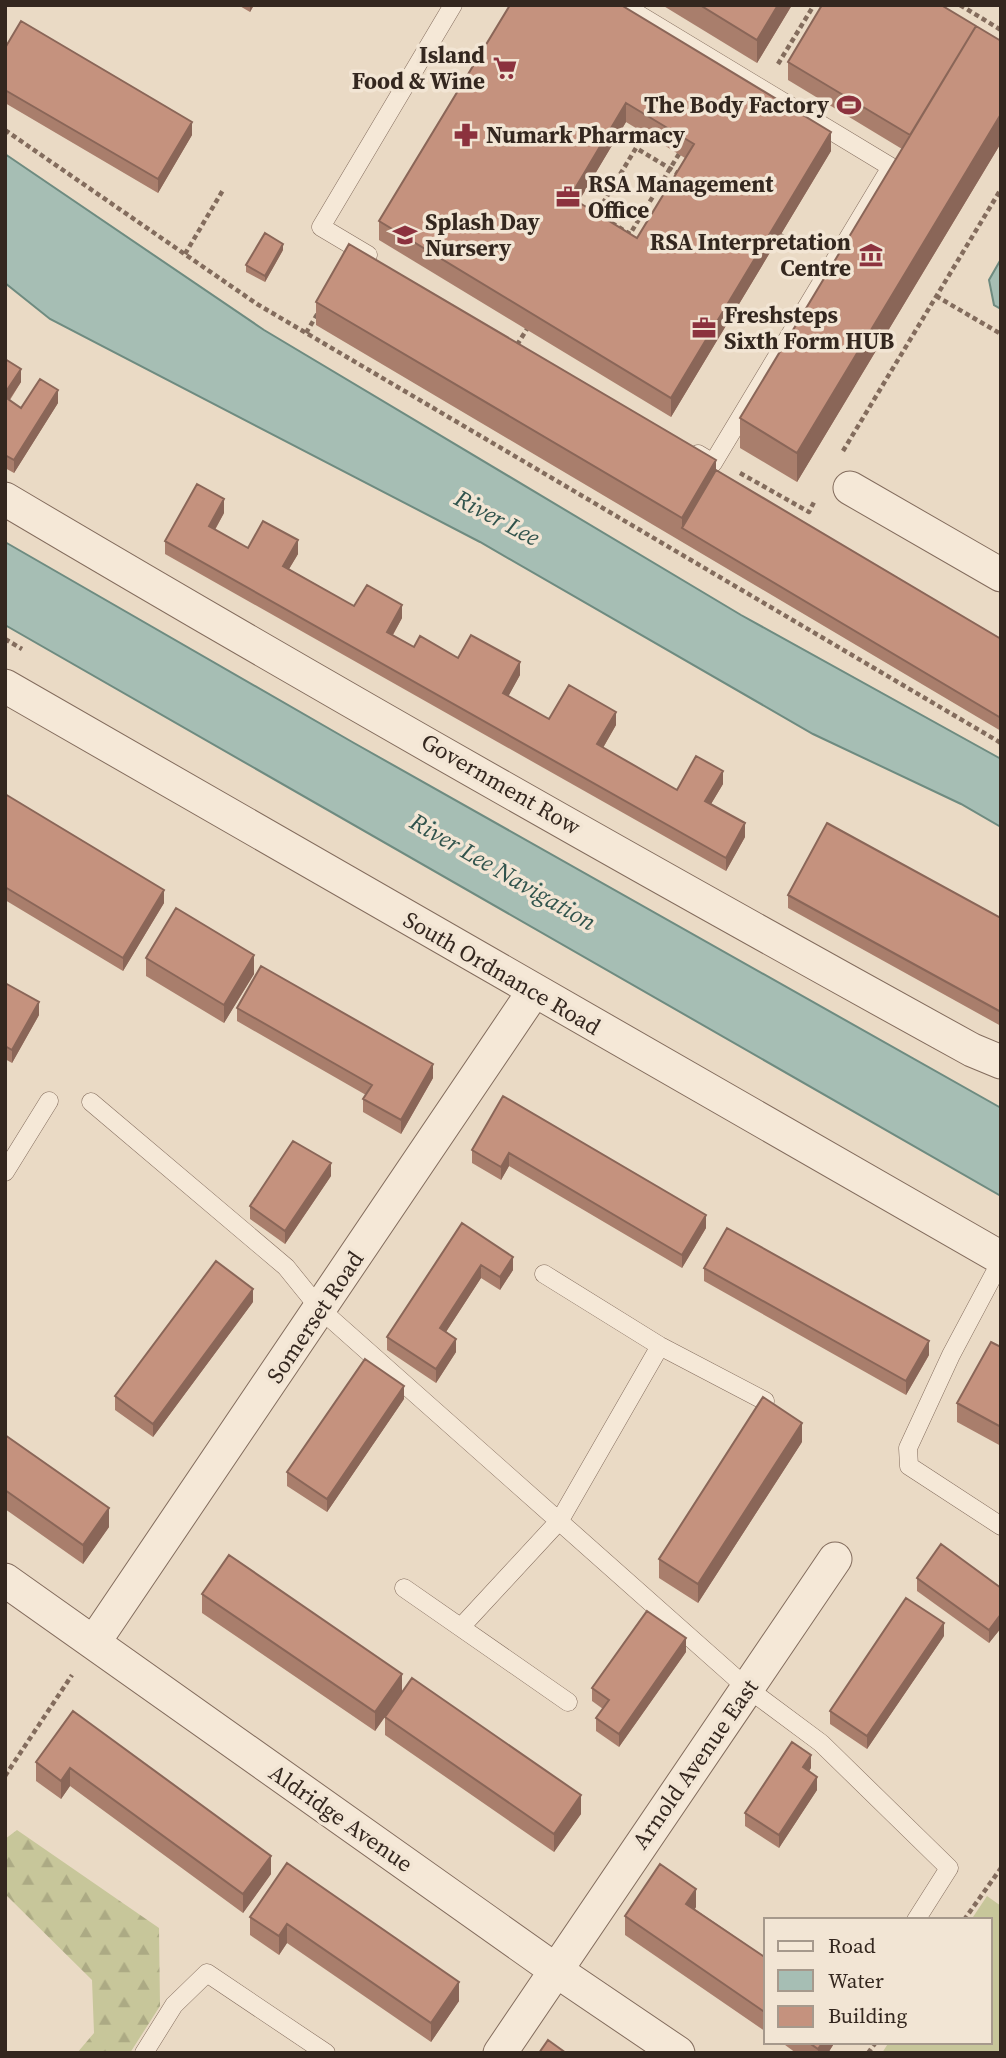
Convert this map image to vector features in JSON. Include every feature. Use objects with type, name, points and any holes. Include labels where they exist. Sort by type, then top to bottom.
[{"type":"street","points":[[839,482],[1001,575]]},
{"type":"street","name":"Government Row","points":[[5,499],[228,630],[774,940],[972,1050],[1001,1062]]},
{"type":"street","name":"South Ordnance Road","points":[[5,686],[1001,1259]]},
{"type":"street","name":"Somerset Road","points":[[94,1642],[534,991]]},
{"type":"street","name":"Arnold Avenue East","points":[[500,2053],[554,1969],[835,1559]]},
{"type":"street","name":"Aldridge Avenue","points":[[5,1580],[554,1969],[678,2053]]},
{"type":"lane","points":[[386,266],[321,227],[453,5]]},
{"type":"lane","points":[[623,5],[891,167],[713,463],[678,442]]},
{"type":"lane","points":[[5,1172],[49,1101]]},
{"type":"lane","points":[[91,1102],[286,1267],[320,1309],[747,1688],[821,1743],[949,1868],[917,1918]]},
{"type":"lane","points":[[1001,1259],[951,1355],[908,1448],[909,1466],[1001,1526]]},
{"type":"lane","points":[[544,1275],[660,1346],[765,1401]]},
{"type":"lane","points":[[461,1627],[560,1520],[660,1346]]},
{"type":"lane","points":[[404,1588],[568,1702]]},
{"type":"lane","points":[[144,2053],[174,2005],[207,1973],[326,2053]]},
{"type":"path","points":[[763,90],[814,5]]},
{"type":"path","points":[[960,5],[1001,30]]},
{"type":"path","points":[[5,130],[185,254],[306,333],[1001,743]]},
{"type":"path","points":[[589,228],[636,148],[684,178]]},
{"type":"path","points":[[597,214],[630,234],[679,154]]},
{"type":"path","points":[[713,463],[730,467],[808,512],[839,482],[936,296],[1001,189]]},
{"type":"path","points":[[185,254],[223,190]]},
{"type":"path","points":[[936,296],[1001,334]]},
{"type":"path","points":[[306,333],[325,301]]},
{"type":"path","points":[[517,345],[527,329]]},
{"type":"path","points":[[5,1776],[94,1642]]},
{"type":"path","points":[[965,1918],[1001,1869]]},
{"type":"green space","points":[[17,1830],[159,1928],[160,2006],[130,2053],[77,2053],[94,2033],[92,1980],[5,1894],[5,1839]]},
{"type":"green space","points":[[987,1896],[1001,1906],[1001,2053],[882,2053],[888,2044],[992,2044],[992,1918],[972,1918]]},
{"type":"water","name":"River Lee","points":[[5,154],[264,330],[741,615],[1001,759],[1001,827],[961,804],[813,734],[480,542],[50,319],[5,283]]},
{"type":"water","points":[[1001,259],[1001,309],[994,305],[989,280]]},
{"type":"water","name":"River Lee Navigation","points":[[5,542],[354,743],[1001,1108],[1001,1196],[5,625]]},
{"type":"building","points":[[510,5],[621,5],[831,132],[671,398],[379,221]],"holes":[[[626,103],[694,144],[637,238],[570,197]]]},
{"type":"building","points":[[700,5],[778,5],[757,40]]},
{"type":"building","points":[[822,5],[941,5],[976,26],[910,135],[788,62]]},
{"type":"building","points":[[21,21],[192,122],[158,179],[5,90],[5,48]]},
{"type":"building","points":[[976,26],[1001,41],[1001,114],[797,453],[740,418]]},
{"type":"building","points":[[265,233],[283,244],[265,276],[246,265]]},
{"type":"building","points":[[349,244],[716,460],[682,518],[316,302]]},
{"type":"building","points":[[5,359],[21,369],[5,393]]},
{"type":"building","points":[[40,379],[58,390],[14,460],[5,455],[5,397],[21,408]]},
{"type":"building","points":[[716,470],[1001,639],[1001,718],[682,528]]},
{"type":"building","points":[[197,484],[224,499],[209,526],[248,548],[263,521],[298,540],[283,566],[354,606],[367,585],[402,605],[387,632],[414,647],[420,636],[458,658],[471,635],[520,662],[503,693],[549,719],[569,685],[616,712],[597,744],[677,790],[696,756],[723,771],[705,801],[745,823],[726,858],[165,541]]},
{"type":"building","points":[[5,794],[164,890],[123,958],[5,887]]},
{"type":"building","points":[[827,823],[1001,918],[1001,1012],[788,895]]},
{"type":"building","points":[[176,908],[254,955],[224,1005],[146,958]]},
{"type":"building","points":[[261,966],[433,1064],[401,1120],[363,1099],[372,1085],[237,1008]]},
{"type":"building","points":[[5,983],[39,1002],[12,1050],[5,1046]]},
{"type":"building","points":[[503,1096],[706,1215],[682,1255],[509,1153],[501,1167],[472,1150]]},
{"type":"building","points":[[293,1141],[331,1163],[285,1231],[250,1206]]},
{"type":"building","points":[[462,1223],[513,1257],[500,1277],[481,1265],[440,1328],[456,1339],[436,1369],[387,1337]]},
{"type":"building","points":[[727,1228],[929,1341],[906,1381],[704,1268]]},
{"type":"building","points":[[216,1261],[253,1289],[153,1424],[115,1396]]},
{"type":"building","points":[[991,1342],[1001,1347],[1001,1427],[957,1403]]},
{"type":"building","points":[[365,1359],[404,1386],[327,1499],[287,1472]]},
{"type":"building","points":[[763,1397],[802,1423],[698,1584],[659,1559]]},
{"type":"building","points":[[5,1435],[109,1508],[83,1545],[5,1490]]},
{"type":"building","points":[[941,1544],[1001,1588],[1001,1614],[989,1630],[917,1578]]},
{"type":"building","points":[[229,1555],[402,1674],[375,1712],[202,1594]]},
{"type":"building","points":[[906,1598],[944,1623],[867,1736],[830,1711]]},
{"type":"building","points":[[647,1611],[686,1638],[619,1734],[596,1718],[609,1700],[592,1688]]},
{"type":"building","points":[[412,1678],[581,1795],[554,1834],[385,1717]]},
{"type":"building","points":[[73,1711],[271,1856],[243,1894],[70,1768],[61,1781],[36,1762]]},
{"type":"building","points":[[792,1742],[811,1755],[803,1767],[817,1777],[779,1835],[745,1813]]},
{"type":"building","points":[[287,1863],[459,1982],[431,2023],[287,1924],[279,1936],[250,1917]]},
{"type":"building","points":[[660,1864],[696,1889],[686,1904],[764,1957],[764,2012],[625,1916]]},
{"type":"building","points":[[548,2040],[566,2053],[539,2053]]},
{"type":"place","name":"Island Food & Wine","points":[[505,68]]},
{"type":"place","name":"The Body Factory","points":[[849,105]]},
{"type":"place","name":"Numark Pharmacy","points":[[466,135]]},
{"type":"place","name":"RSA Management Office","points":[[568,197]]},
{"type":"place","name":"Splash Day Nursery","points":[[405,235]]},
{"type":"place","name":"RSA Interpretation Centre","points":[[871,255]]},
{"type":"place","name":"Freshsteps Sixth Form HUB","points":[[704,328]]}]
